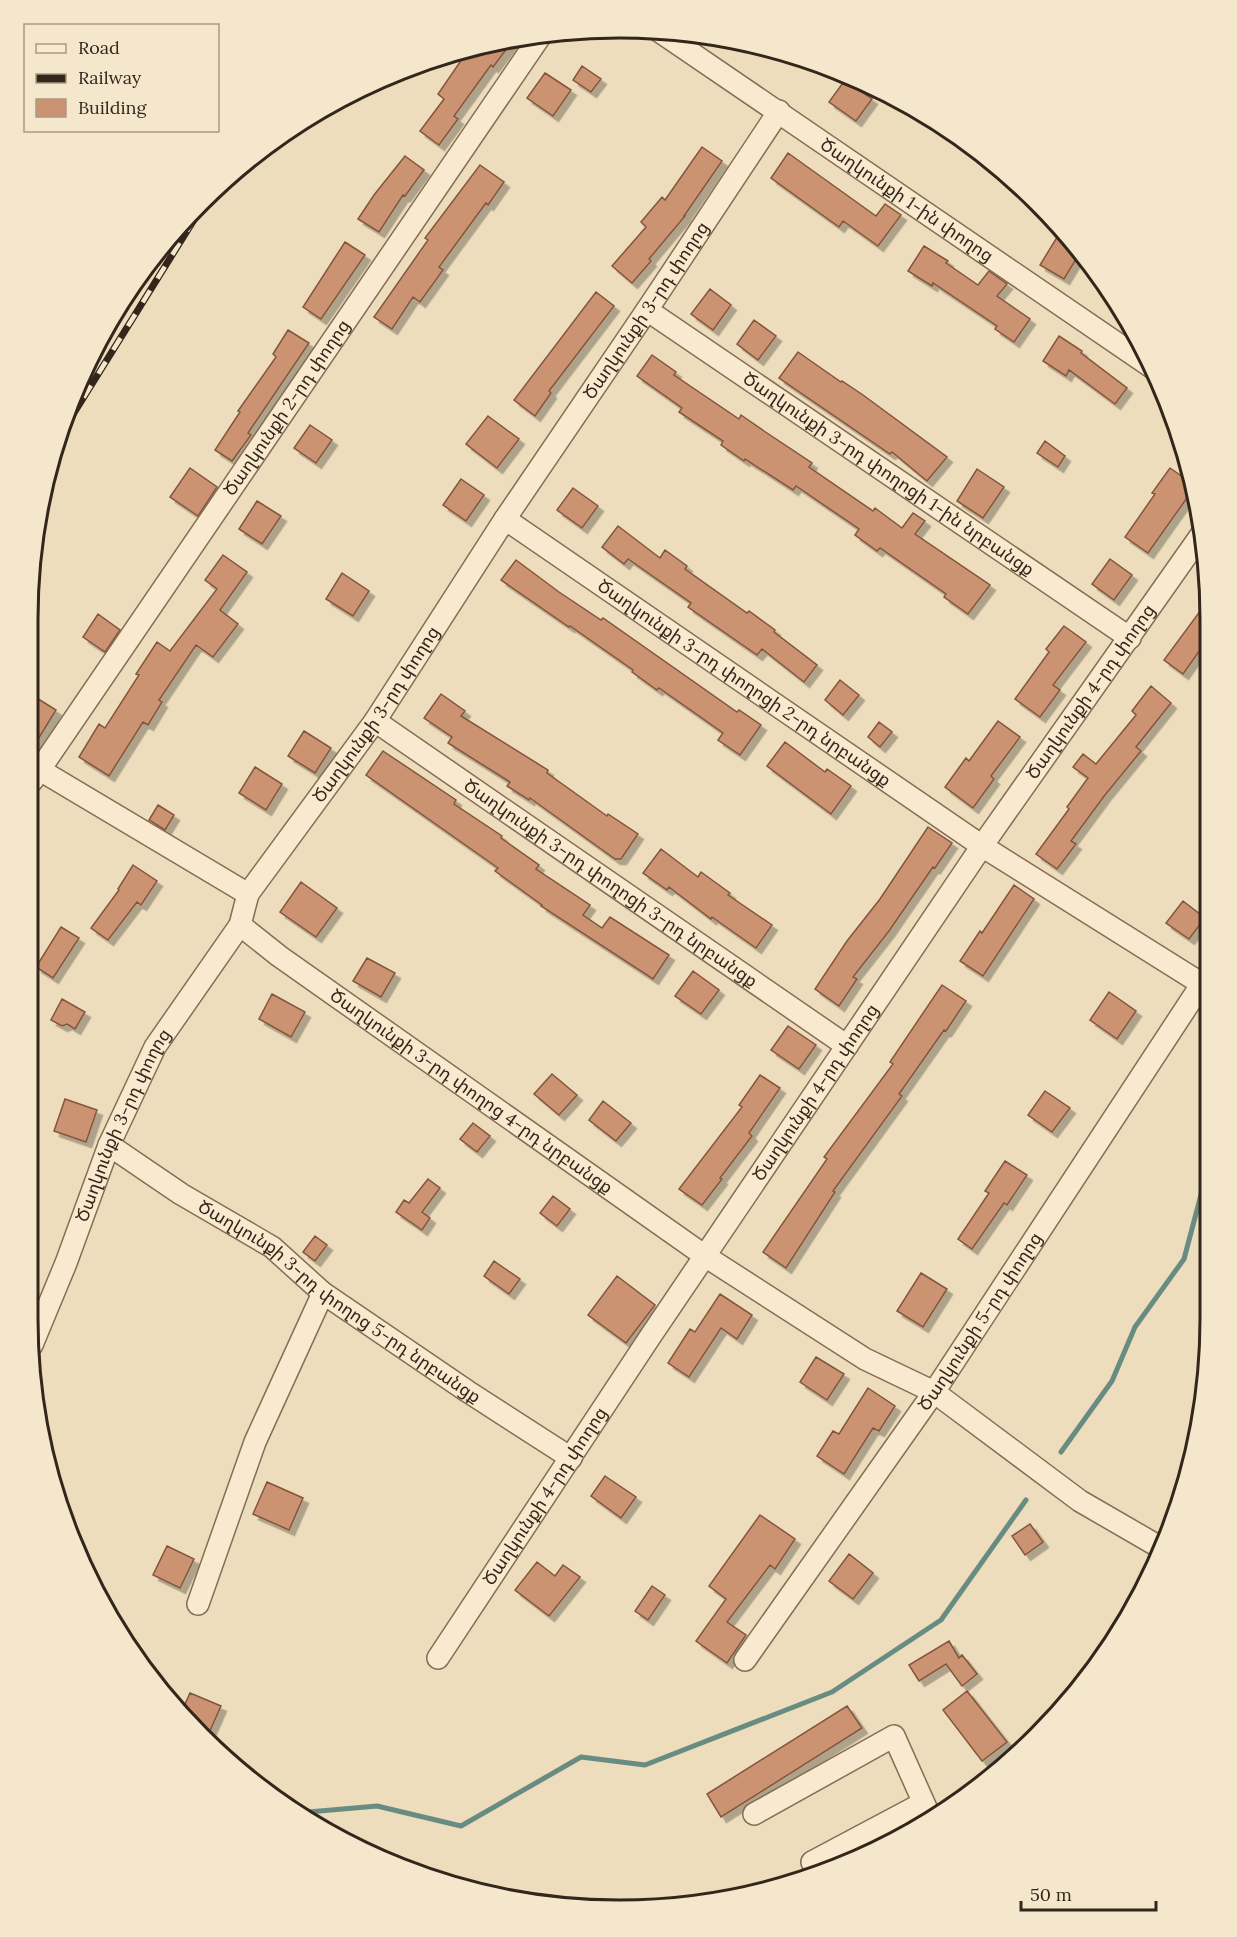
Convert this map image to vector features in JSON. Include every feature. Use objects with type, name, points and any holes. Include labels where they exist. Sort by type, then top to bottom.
[{"type":"street","name":"Ծաղկունքի 1-ին փողոց","points":[[673,40],[1138,357]]},
{"type":"street","name":"Ծաղկունքի 2-րդ փողոց","points":[[38,772],[535,43]]},
{"type":"street","name":"Ծաղկունքի 3-րդ փողոց","points":[[38,1330],[66,1263],[109,1145],[155,1047],[240,925],[248,894],[375,721],[505,519],[779,111]]},
{"type":"street","name":"Ծաղկունքի 3-րդ փողոցի 1-ին նրբանցք","points":[[647,310],[1130,638]]},
{"type":"street","name":"Ծաղկունքի 3-րդ փողոցի 2-րդ նրբանցք","points":[[505,519],[982,846],[1200,978]]},
{"type":"street","name":"Ծաղկունքի 4-րդ փողոց","points":[[438,1658],[705,1256],[982,846],[1195,544]]},
{"type":"street","name":"Ծաղկունքի 3-րդ փողոցի 3-րդ նրբանցք","points":[[375,721],[847,1046]]},
{"type":"street","points":[[38,776],[248,894]]},
{"type":"street","name":"Ծաղկունքի 3-րդ փողոց 4-րդ նրբանցք","points":[[240,925],[279,956],[705,1256],[865,1359],[934,1392],[1080,1501],[1154,1544]]},
{"type":"street","name":"Ծաղկունքի 5-րդ փողոց","points":[[745,1660],[934,1392],[1200,986]]},
{"type":"street","name":"Ծաղկունքի 3-րդ փողոց 5-րդ նրբանցք","points":[[109,1145],[181,1194],[273,1247],[323,1293],[466,1391],[571,1458]]},
{"type":"street","points":[[198,1604],[255,1442],[323,1293]]},
{"type":"street","points":[[754,1814],[894,1736],[927,1811]]},
{"type":"street","points":[[812,1862],[926,1812]]},
{"type":"building","points":[[507,49],[493,67],[491,65],[454,116],[458,119],[439,145],[420,131],[444,99],[438,94],[462,59]]},
{"type":"building","points":[[582,66],[601,79],[591,92],[573,80]]},
{"type":"building","points":[[545,73],[571,90],[553,116],[527,98]]},
{"type":"building","points":[[843,83],[872,99],[856,121],[829,102]]},
{"type":"building","points":[[702,147],[722,161],[685,216],[632,283],[612,266],[646,227],[641,222],[662,197],[665,200]]},
{"type":"building","points":[[788,153],[876,216],[885,204],[901,215],[878,246],[843,221],[839,227],[771,178]]},
{"type":"building","points":[[405,156],[424,170],[405,196],[403,195],[379,232],[358,219]]},
{"type":"building","points":[[480,165],[504,182],[439,267],[443,270],[420,302],[413,297],[392,329],[374,317],[428,240],[425,238]]},
{"type":"building","points":[[1057,237],[1075,260],[1064,279],[1040,265]]},
{"type":"building","points":[[345,242],[365,255],[321,319],[303,307]]},
{"type":"building","points":[[924,246],[948,261],[946,263],[978,285],[989,271],[1007,284],[997,296],[1030,319],[1014,342],[995,329],[997,326],[933,283],[932,286],[908,271]]},
{"type":"building","points":[[710,289],[731,305],[713,330],[691,314]]},
{"type":"building","points":[[596,292],[614,306],[549,391],[551,393],[535,416],[514,400]]},
{"type":"building","points":[[754,320],[776,336],[758,360],[737,344]]},
{"type":"building","points":[[288,330],[309,343],[248,433],[251,435],[232,461],[215,450],[240,412],[238,411],[276,357],[273,354]]},
{"type":"building","points":[[1059,336],[1082,351],[1081,353],[1127,388],[1115,404],[1069,370],[1066,376],[1043,361]]},
{"type":"building","points":[[798,352],[863,395],[947,457],[927,481],[892,452],[890,454],[779,378]]},
{"type":"building","points":[[652,355],[676,372],[674,375],[739,419],[741,415],[812,463],[809,467],[873,511],[875,508],[902,528],[913,513],[925,521],[915,534],[990,585],[968,614],[944,597],[946,594],[880,548],[877,551],[855,535],[859,529],[796,486],[793,490],[745,459],[744,461],[721,445],[723,441],[679,412],[682,408],[637,376]]},
{"type":"building","points":[[488,416],[519,439],[497,468],[466,444]]},
{"type":"building","points":[[310,425],[332,440],[316,463],[294,448]]},
{"type":"building","points":[[1045,441],[1065,456],[1058,467],[1037,453]]},
{"type":"building","points":[[190,468],[217,487],[198,516],[170,497]]},
{"type":"building","points":[[1170,468],[1182,476],[1187,498],[1148,553],[1125,537],[1155,494],[1152,493]]},
{"type":"building","points":[[977,469],[1004,487],[983,518],[957,501]]},
{"type":"building","points":[[461,479],[484,495],[466,521],[443,505]]},
{"type":"building","points":[[573,488],[598,506],[582,528],[557,510]]},
{"type":"building","points":[[257,501],[281,516],[262,544],[239,529]]},
{"type":"building","points":[[618,526],[660,558],[665,550],[687,566],[685,569],[747,613],[749,611],[817,665],[804,682],[762,649],[757,655],[688,607],[691,603],[628,559],[624,564],[602,547]]},
{"type":"building","points":[[223,555],[247,572],[220,610],[238,624],[213,657],[196,645],[159,700],[162,702],[148,725],[143,722],[109,776],[79,757],[99,724],[105,728],[157,642],[170,651],[217,589],[205,580]]},
{"type":"building","points":[[1110,559],[1132,575],[1114,600],[1092,584]]},
{"type":"building","points":[[516,560],[559,592],[601,620],[603,618],[737,712],[739,710],[761,725],[740,755],[718,740],[723,733],[659,688],[657,690],[632,672],[633,670],[501,580]]},
{"type":"building","points":[[342,573],[369,591],[353,616],[326,599]]},
{"type":"building","points":[[1200,612],[1200,650],[1183,674],[1164,660]]},
{"type":"building","points":[[98,614],[120,630],[105,652],[83,637]]},
{"type":"building","points":[[1064,626],[1086,642],[1053,685],[1060,690],[1040,717],[1015,699],[1049,652],[1046,649]]},
{"type":"building","points":[[840,680],[859,695],[843,715],[825,700]]},
{"type":"building","points":[[1151,686],[1171,703],[1136,747],[1141,751],[1071,841],[1076,844],[1057,869],[1036,854],[1069,809],[1067,807],[1088,778],[1073,767],[1083,754],[1096,764],[1136,715],[1132,711]]},
{"type":"building","points":[[441,694],[465,711],[461,716],[548,770],[547,773],[607,816],[608,814],[638,834],[621,859],[615,859],[530,798],[529,800],[507,786],[510,782],[448,743],[452,737],[424,718]]},
{"type":"building","points":[[38,699],[56,710],[38,739]]},
{"type":"building","points":[[998,721],[1020,737],[991,776],[994,779],[973,808],[945,787],[966,758],[969,761]]},
{"type":"building","points":[[879,722],[892,732],[880,747],[868,737]]},
{"type":"building","points":[[304,731],[331,748],[315,773],[288,756]]},
{"type":"building","points":[[785,742],[825,772],[827,769],[851,786],[831,814],[767,766]]},
{"type":"building","points":[[383,751],[456,800],[454,804],[502,836],[501,838],[539,865],[536,869],[590,905],[583,915],[602,928],[610,917],[669,955],[653,979],[541,906],[495,871],[498,868],[366,775]]},
{"type":"building","points":[[255,767],[282,784],[266,810],[239,793]]},
{"type":"building","points":[[158,805],[174,815],[165,830],[149,820]]},
{"type":"building","points":[[928,827],[952,843],[853,977],[857,979],[839,1006],[815,989],[847,941],[880,899]]},
{"type":"building","points":[[661,849],[698,877],[701,872],[730,893],[728,895],[772,925],[756,948],[712,917],[711,919],[669,887],[667,890],[643,873]]},
{"type":"building","points":[[133,865],[157,881],[141,905],[137,902],[108,940],[91,928],[119,890]]},
{"type":"building","points":[[301,882],[337,908],[316,937],[280,912]]},
{"type":"building","points":[[1014,885],[1034,899],[983,976],[960,961]]},
{"type":"building","points":[[1183,901],[1200,914],[1200,925],[1189,939],[1166,923]]},
{"type":"building","points":[[61,927],[79,938],[53,978],[38,968],[38,964]]},
{"type":"building","points":[[367,958],[395,973],[381,997],[353,981]]},
{"type":"building","points":[[693,971],[719,990],[701,1014],[675,996]]},
{"type":"building","points":[[942,985],[966,1001],[899,1094],[902,1096],[833,1191],[835,1192],[786,1268],[763,1252],[827,1159],[824,1157],[893,1064],[890,1062]]},
{"type":"building","points":[[1109,992],[1136,1011],[1117,1039],[1090,1020]]},
{"type":"building","points":[[272,994],[305,1012],[291,1037],[259,1019]]},
{"type":"building","points":[[62,999],[85,1012],[75,1029],[67,1024],[62,1026],[51,1020]]},
{"type":"building","points":[[788,1026],[816,1045],[799,1069],[771,1050]]},
{"type":"building","points":[[552,1074],[577,1095],[559,1115],[534,1094]]},
{"type":"building","points":[[760,1075],[780,1088],[749,1133],[752,1136],[702,1205],[679,1189],[742,1107],[739,1105]]},
{"type":"building","points":[[1045,1091],[1070,1108],[1052,1132],[1028,1115]]},
{"type":"building","points":[[65,1099],[97,1110],[86,1142],[54,1131]]},
{"type":"building","points":[[603,1101],[631,1123],[616,1141],[589,1120]]},
{"type":"building","points":[[473,1123],[490,1136],[477,1152],[460,1139]]},
{"type":"building","points":[[1005,1161],[1027,1175],[1007,1205],[1004,1203],[972,1249],[958,1239],[989,1193],[985,1191]]},
{"type":"building","points":[[428,1179],[440,1188],[422,1212],[430,1218],[422,1230],[396,1212],[404,1200],[409,1203]]},
{"type":"building","points":[[553,1196],[570,1209],[557,1226],[540,1213]]},
{"type":"building","points":[[315,1236],[327,1245],[315,1261],[303,1252]]},
{"type":"building","points":[[494,1261],[520,1279],[509,1294],[484,1276]]},
{"type":"building","points":[[921,1273],[947,1289],[923,1327],[897,1311]]},
{"type":"building","points":[[617,1276],[655,1305],[626,1343],[588,1315]]},
{"type":"building","points":[[720,1294],[752,1315],[737,1339],[721,1328],[689,1377],[668,1363],[690,1329],[695,1332]]},
{"type":"building","points":[[816,1357],[844,1374],[827,1400],[800,1382]]},
{"type":"building","points":[[868,1388],[895,1406],[879,1431],[873,1428],[844,1474],[817,1456],[833,1431],[839,1434]]},
{"type":"building","points":[[605,1476],[636,1497],[621,1518],[591,1496]]},
{"type":"building","points":[[267,1482],[303,1498],[289,1530],[253,1514]]},
{"type":"building","points":[[760,1515],[795,1539],[775,1569],[770,1565],[727,1622],[746,1635],[727,1663],[696,1641],[726,1599],[709,1586]]},
{"type":"building","points":[[1030,1524],[1043,1542],[1025,1555],[1012,1536]]},
{"type":"building","points":[[167,1546],[194,1559],[180,1588],[153,1575]]},
{"type":"building","points":[[849,1554],[873,1573],[853,1599],[829,1581]]},
{"type":"building","points":[[537,1562],[555,1576],[563,1565],[580,1577],[549,1616],[515,1590]]},
{"type":"building","points":[[652,1586],[665,1595],[648,1620],[635,1611]]},
{"type":"building","points":[[949,1641],[959,1658],[962,1655],[977,1674],[962,1686],[946,1664],[919,1681],[909,1665]]},
{"type":"building","points":[[967,1691],[1007,1742],[982,1761],[943,1710]]},
{"type":"building","points":[[190,1693],[221,1706],[210,1731],[185,1705]]},
{"type":"building","points":[[847,1706],[862,1728],[721,1817],[707,1794]]},
{"type":"waterway","points":[[1061,1452],[1112,1381],[1135,1327],[1184,1259],[1200,1199]]},
{"type":"waterway","points":[[312,1812],[377,1806],[461,1826],[581,1757],[645,1765],[832,1692],[941,1620],[1026,1500]]},
{"type":"railway","points":[[78,407],[189,228]]}]
